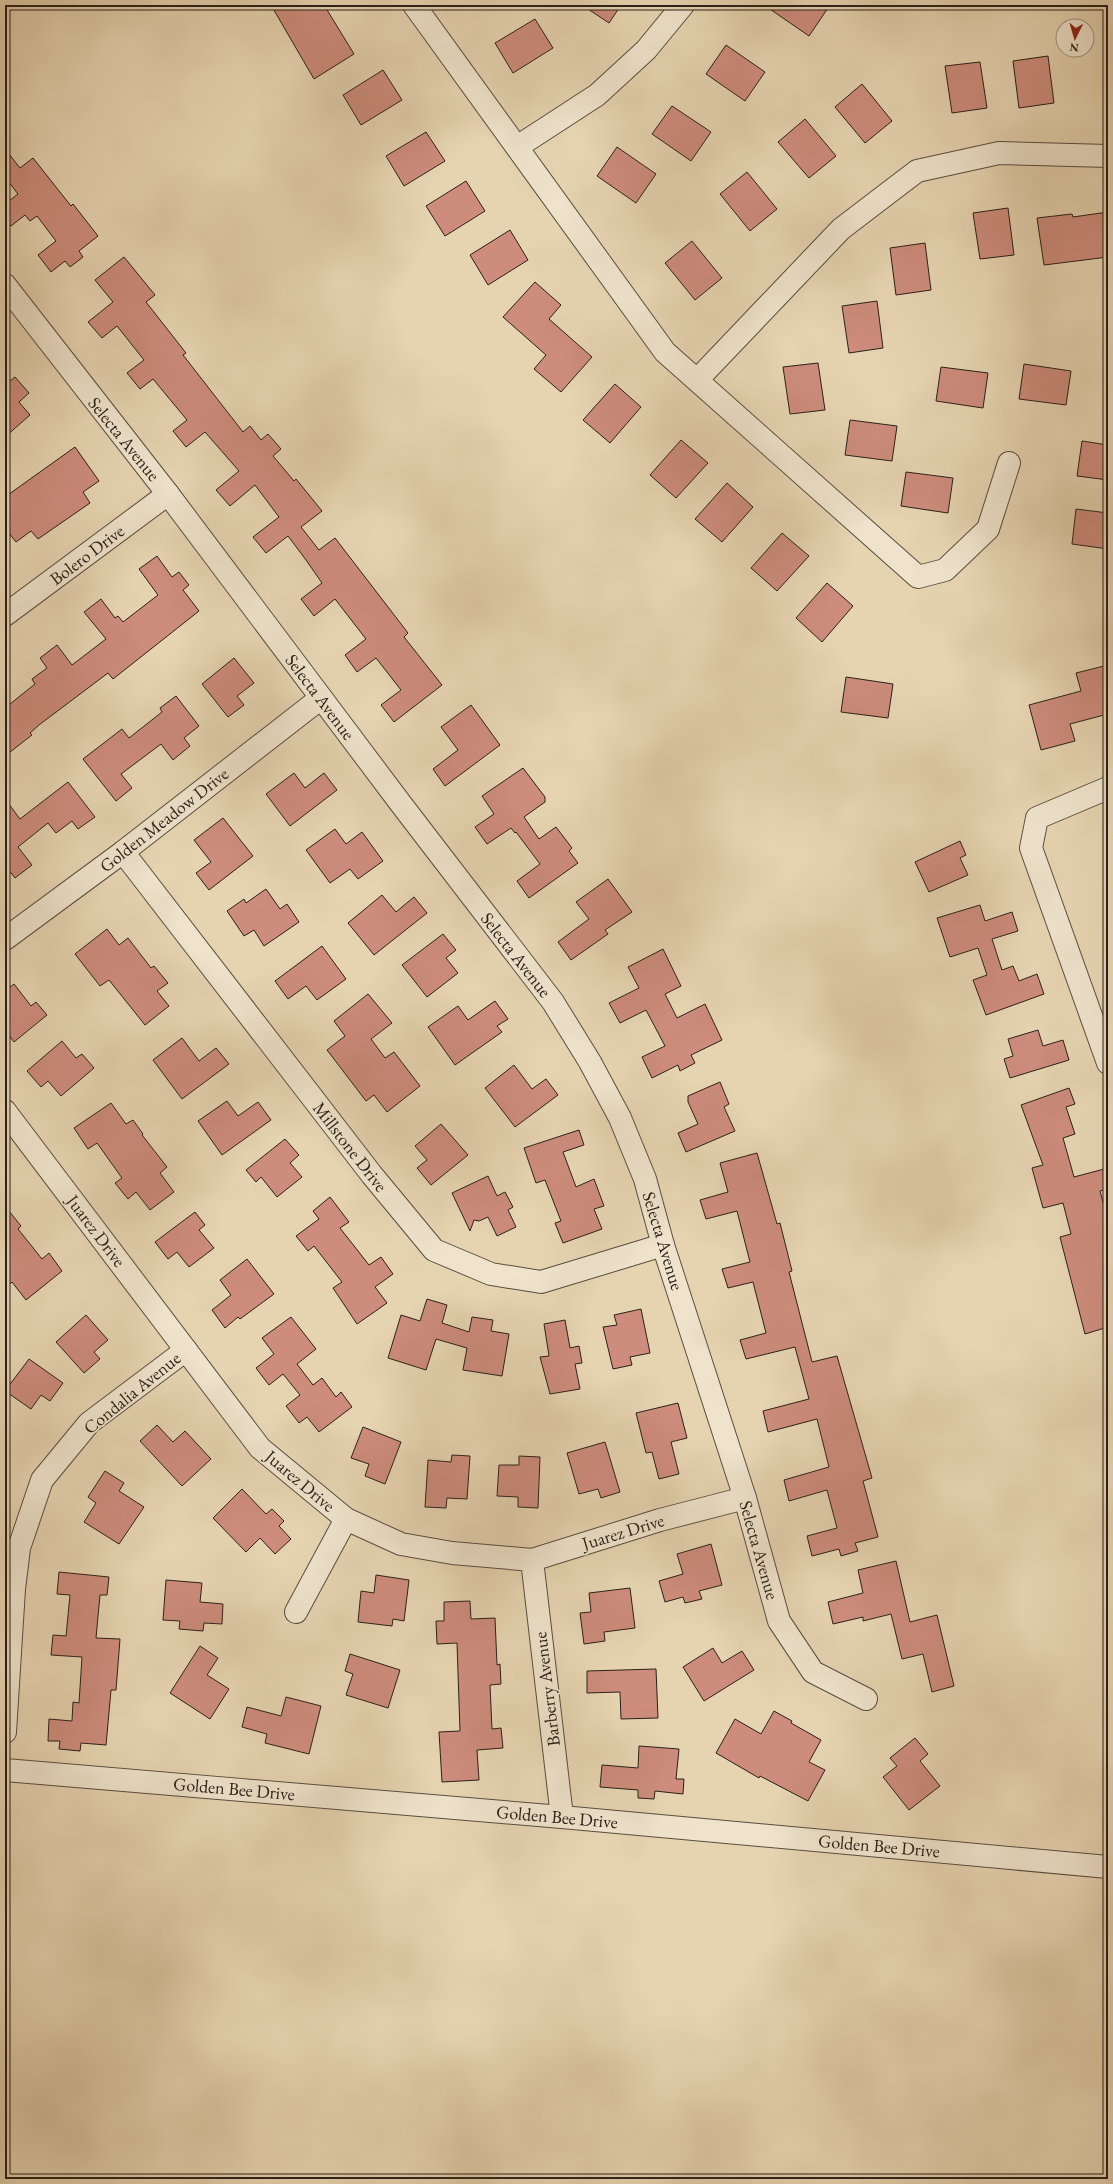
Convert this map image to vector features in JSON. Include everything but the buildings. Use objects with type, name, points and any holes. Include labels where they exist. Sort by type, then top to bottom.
[{"type":"street","points":[[414,5],[665,352],[918,578],[945,570],[988,529],[1010,463]]},
{"type":"street","points":[[517,147],[597,95],[646,50],[683,5]]},
{"type":"street","points":[[697,380],[841,229],[917,171],[998,153],[1108,156]]},
{"type":"street","name":"Selecta Avenue","points":[[5,285],[168,494],[321,698],[553,1002],[590,1062],[620,1118],[645,1179],[663,1245],[745,1498],[779,1621],[813,1672],[866,1699]]},
{"type":"street","name":"Bolero Drive","points":[[5,615],[168,494]]},
{"type":"street","name":"Golden Meadow Drive","points":[[5,939],[123,852],[321,698]]},
{"type":"street","points":[[1108,788],[1037,818],[1031,848],[1108,1063]]},
{"type":"street","name":"Millstone Drive","points":[[123,852],[372,1175],[434,1250],[491,1274],[541,1282],[663,1245]]},
{"type":"street","name":"Juarez Drive","points":[[5,1111],[260,1448],[346,1519],[402,1544],[452,1553],[532,1560],[660,1520],[745,1498]]},
{"type":"street","name":"Condalia Avenue","points":[[5,1732],[9,1588],[19,1548],[42,1480],[90,1424],[186,1350]]},
{"type":"street","points":[[296,1612],[346,1519]]},
{"type":"street","name":"Barberry Avenue","points":[[532,1560],[562,1817]]},
{"type":"street","name":"Golden Bee Drive","points":[[5,1770],[562,1817],[1108,1867]]}]
